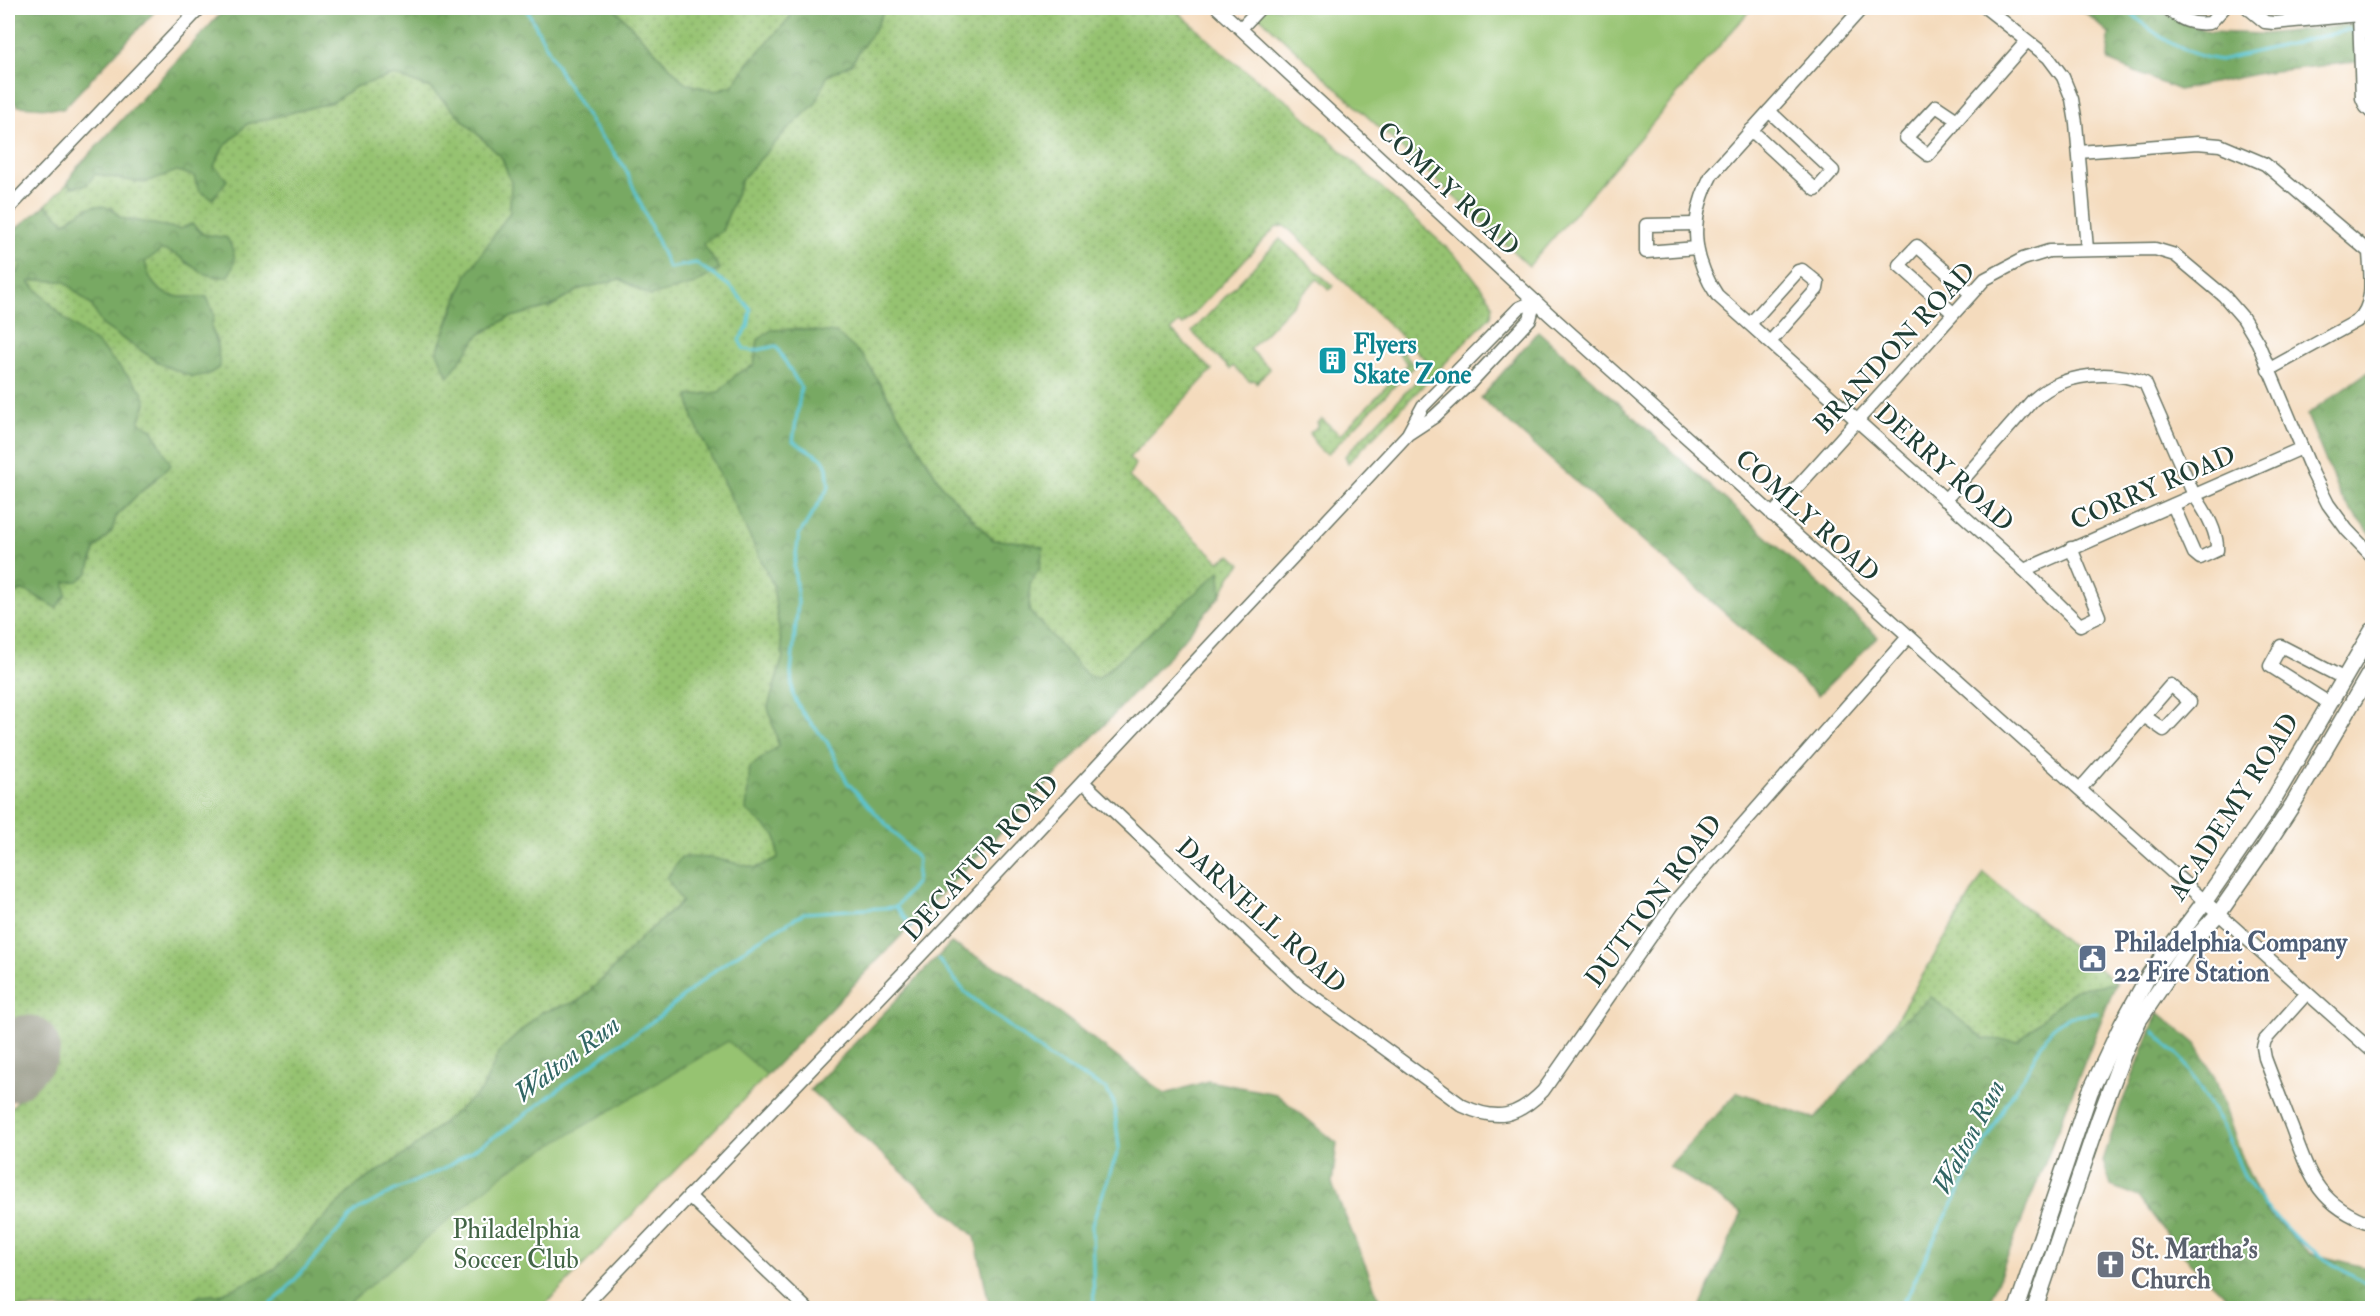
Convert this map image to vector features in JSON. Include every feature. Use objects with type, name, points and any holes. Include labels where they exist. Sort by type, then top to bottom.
[{"type":"main road","name":"ACADEMY ROAD","points":[[2017,1308],[2090,1092],[2122,1024],[2149,975],[2205,901],[2265,814],[2343,678],[2373,631]]},
{"type":"main road","name":"ACADEMY ROAD","points":[[2036,1308],[2123,1055],[2139,1020],[2190,944],[2219,913],[2293,804],[2373,669]]},
{"type":"main road","points":[[2060,1180],[2077,1185]]},
{"type":"street","points":[[8,209],[200,8]]},
{"type":"street","name":"COMLY ROAD","points":[[1218,8],[1535,301],[2373,1051]]},
{"type":"street","points":[[1241,28],[1260,8]]},
{"type":"street","name":"DERRY ROAD","points":[[1862,8],[1712,174],[1702,196],[1695,224],[1697,248],[1704,270],[1717,295],[2024,570],[2080,625],[2099,616],[2070,548]]},
{"type":"street","points":[[1986,8],[2048,57],[2063,77],[2072,99],[2087,249]]},
{"type":"street","points":[[2167,8],[2184,21],[2202,24],[2210,23],[2224,8]]},
{"type":"street","points":[[2248,8],[2269,23],[2361,16],[2361,98],[2373,113]]},
{"type":"street","points":[[1957,120],[2028,40]]},
{"type":"street","points":[[1751,130],[1816,190],[1833,171],[1769,111]]},
{"type":"street","points":[[2079,152],[2197,142],[2220,145],[2241,152],[2265,164],[2371,253],[2369,313],[2268,370]]},
{"type":"street","points":[[1695,224],[1646,225],[1646,252],[1697,248]]},
{"type":"street","points":[[1953,313],[1899,265],[1917,246],[1970,293]]},
{"type":"street","name":"BRANDON ROAD","points":[[1772,515],[1985,279],[2023,259],[2049,252],[2087,249],[2155,249],[2175,255],[2224,296],[2243,318],[2258,343],[2328,504],[2347,530],[2373,556]]},
{"type":"street","points":[[1750,324],[1798,270],[1802,270],[1818,283],[1817,289],[1770,342]]},
{"type":"street","name":"DECATUR ROAD","points":[[582,1308],[1083,782],[1408,434],[1423,406],[1519,308],[1535,301]]},
{"type":"street","points":[[1945,500],[2031,401],[2060,383],[2084,377],[2107,376],[2132,377],[2145,382],[2194,495],[2203,508],[2217,542],[2217,550],[2200,558],[2194,553],[2173,505]]},
{"type":"street","name":"CORRY ROAD","points":[[2024,570],[2302,448]]},
{"type":"street","name":"DUTTON ROAD","points":[[1417,1072],[1463,1106],[1483,1115],[1519,1111],[1531,1103],[1543,1091],[1677,899],[1908,637]]},
{"type":"street","points":[[2329,703],[2270,666],[2281,646],[2343,678]]},
{"type":"street","points":[[2080,789],[2145,716]]},
{"type":"street","name":"DARNELL ROAD","points":[[1083,782],[1299,986],[1417,1072]]},
{"type":"street","points":[[2307,993],[2265,1040],[2263,1047],[2265,1058],[2311,1177],[2333,1204],[2351,1216],[2373,1224]]},
{"type":"street","points":[[689,1196],[806,1308]]},
{"type":"green space","points":[[8,8],[158,8],[63,109],[18,106],[8,96]]},
{"type":"green space","points":[[226,8],[614,8],[685,83],[715,91],[733,85],[751,60],[788,20],[795,8],[885,8],[876,27],[851,64],[827,76],[816,103],[784,133],[742,179],[722,231],[703,244],[720,269],[695,284],[650,296],[620,279],[580,289],[552,306],[508,318],[479,335],[448,377],[437,352],[466,276],[510,212],[511,182],[502,158],[430,88],[394,75],[355,87],[333,102],[247,124],[223,148],[214,166],[227,180],[213,199],[199,191],[194,176],[177,171],[143,183],[95,174],[87,185],[71,187],[68,183],[73,172]]},
{"type":"green space","points":[[614,8],[795,8],[788,20],[751,60],[733,85],[715,91],[685,83]]},
{"type":"green space","points":[[885,8],[1174,8],[1231,60],[1291,104],[1462,262],[1490,299],[1493,306],[1491,316],[1348,463],[1345,456],[1423,374],[1427,369],[1426,360],[1291,231],[1284,226],[1277,227],[1270,233],[1183,325],[1179,323],[1171,330],[1212,370],[1129,458],[1135,464],[1129,477],[1219,561],[1231,555],[1241,564],[1231,575],[1221,595],[1220,572],[1097,679],[1087,675],[1029,611],[1029,583],[1040,568],[1024,542],[993,540],[942,486],[863,356],[836,334],[797,329],[758,340],[754,365],[738,373],[720,392],[688,396],[694,421],[773,585],[783,657],[768,707],[779,746],[750,767],[776,836],[778,858],[756,868],[713,858],[682,901],[641,938],[610,972],[579,1001],[540,1013],[500,1051],[482,1090],[407,1153],[354,1187],[274,1270],[219,1295],[199,1296],[181,1308],[8,1308],[8,1111],[47,1069],[8,1030],[8,598],[22,590],[33,593],[43,602],[65,582],[88,573],[95,549],[112,531],[116,517],[137,495],[155,481],[160,445],[152,429],[139,422],[146,403],[99,345],[67,321],[29,282],[64,280],[92,306],[103,325],[163,365],[193,377],[217,343],[211,327],[214,315],[207,297],[167,294],[153,284],[144,262],[161,250],[173,251],[188,264],[227,239],[203,234],[192,224],[180,229],[120,218],[112,208],[74,215],[65,223],[46,205],[68,183],[72,187],[95,174],[143,183],[177,170],[194,176],[199,191],[227,180],[214,166],[223,148],[247,124],[332,102],[355,87],[394,75],[430,88],[502,158],[511,182],[510,212],[459,291],[437,352],[479,335],[508,318],[552,306],[580,289],[620,279],[650,296],[719,270],[703,244],[722,231],[742,179],[815,103],[827,76],[851,64],[876,27]]},
{"type":"green space","points":[[1250,8],[1752,8],[1529,266]]},
{"type":"green space","points":[[2080,8],[2155,8],[2209,32],[2264,34],[2349,25],[2372,16],[2372,60],[2266,72],[2179,90],[2108,61],[2109,33]]},
{"type":"green space","points":[[46,205],[65,223],[79,212],[93,206],[100,206],[114,211],[121,218],[180,229],[192,224],[203,234],[227,238],[234,258],[233,267],[227,277],[205,274],[175,254],[161,250],[145,262],[154,284],[167,294],[207,297],[214,315],[211,327],[217,343],[220,367],[209,374],[193,377],[163,365],[102,325],[92,306],[64,281],[29,282],[67,321],[99,345],[142,391],[146,403],[139,422],[152,429],[171,465],[116,516],[112,531],[95,549],[88,573],[78,581],[65,582],[66,595],[56,608],[27,591],[22,590],[8,598],[8,265],[18,273],[21,265],[8,252],[8,235]]},
{"type":"green space","points":[[1280,239],[1333,286],[1329,290],[1317,279],[1250,349],[1270,369],[1256,383],[1254,380],[1249,381],[1233,366],[1230,369],[1192,332]]},
{"type":"green space","points":[[8,252],[21,264],[18,274],[8,265]]},
{"type":"green space","points":[[797,329],[836,333],[863,356],[942,486],[993,540],[1024,542],[1043,547],[1040,568],[1030,583],[1029,611],[1087,675],[1098,679],[1220,571],[1221,595],[1169,656],[1104,725],[767,1075],[754,1076],[367,1308],[181,1308],[199,1296],[219,1295],[274,1270],[354,1187],[407,1153],[482,1090],[500,1051],[540,1013],[579,1001],[641,938],[682,902],[667,878],[681,857],[713,858],[756,868],[778,858],[776,836],[746,810],[750,767],[779,746],[768,707],[783,657],[773,585],[694,421],[688,396],[719,392],[738,373],[754,365],[758,340],[771,330]]},
{"type":"green space","points":[[1538,331],[1878,637],[1818,695],[1481,398]]},
{"type":"green space","points":[[1402,351],[1414,366],[1328,454],[1321,451],[1310,433],[1319,425],[1317,423],[1322,419],[1340,435],[1408,364],[1399,355]]},
{"type":"green space","points":[[2372,369],[2372,536],[2341,498],[2307,415]]},
{"type":"green space","points":[[1984,873],[2116,983],[2075,989],[2018,1041],[1984,1039],[1931,997],[1888,1033]]},
{"type":"green space","points":[[951,943],[1010,975],[1165,1094],[1208,1081],[1276,1094],[1337,1143],[1332,1184],[1383,1308],[990,1308],[975,1237],[810,1090]]},
{"type":"green space","points":[[2116,983],[1987,1308],[1700,1308],[1742,1213],[1669,1166],[1738,1092],[1815,1119],[1888,1033],[1931,997],[1984,1039],[2018,1041],[2075,989]]},
{"type":"green space","points":[[2158,1012],[2196,1044],[2215,1078],[2243,1161],[2267,1212],[2309,1253],[2372,1269],[2372,1308],[2238,1308],[2179,1251],[2139,1197],[2111,1186],[2103,1161],[2120,1108]]},
{"type":"green space","name":"Philadelphia Soccer Club","points":[[728,1041],[767,1075],[542,1308],[343,1308],[507,1171]]},
{"type":"waterway","points":[[526,8],[561,74],[593,126],[624,166],[669,268],[696,263],[731,287],[751,310],[748,327],[739,340],[744,349],[753,351],[776,346],[801,388],[793,441],[823,459],[827,468],[829,487],[799,535],[794,567],[798,602],[791,673],[793,695],[802,712],[827,742],[847,782],[918,859],[916,882],[896,907]]},
{"type":"waterway","points":[[2126,8],[2168,42],[2193,53],[2220,60],[2349,30],[2356,33]]},
{"type":"waterway","points":[[2362,35],[2372,39]]},
{"type":"waterway","name":"Walton Run","points":[[896,907],[912,927]]},
{"type":"waterway","name":"Walton Run","points":[[266,1308],[283,1293],[355,1212],[393,1191],[443,1169],[505,1130],[612,1049],[659,1017],[715,970],[757,941],[804,913],[896,907]]},
{"type":"waterway","name":"Walton Run","points":[[938,959],[965,992],[1050,1058],[1106,1089],[1114,1103],[1119,1148],[1092,1224],[1094,1308]]},
{"type":"waterway","name":"Walton Run","points":[[1899,1308],[1910,1291],[1935,1237],[2006,1104],[2052,1028],[2067,1017],[2097,1013]]},
{"type":"waterway","name":"Walton Run","points":[[2154,1031],[2183,1060],[2224,1129],[2245,1178],[2265,1206],[2296,1238],[2372,1288]]},
{"type":"taxiway","points":[[8,1055],[14,1061]]},
{"type":"runway","points":[[8,1068],[26,1049]]},
{"type":"place","name":"Flyers Skate Zone","points":[[1332,360]]},
{"type":"place","name":"Philadelphia Company 22 Fire Station","points":[[2093,958]]},
{"type":"place","name":"St. Martha's Church","points":[[2110,1265]]}]
